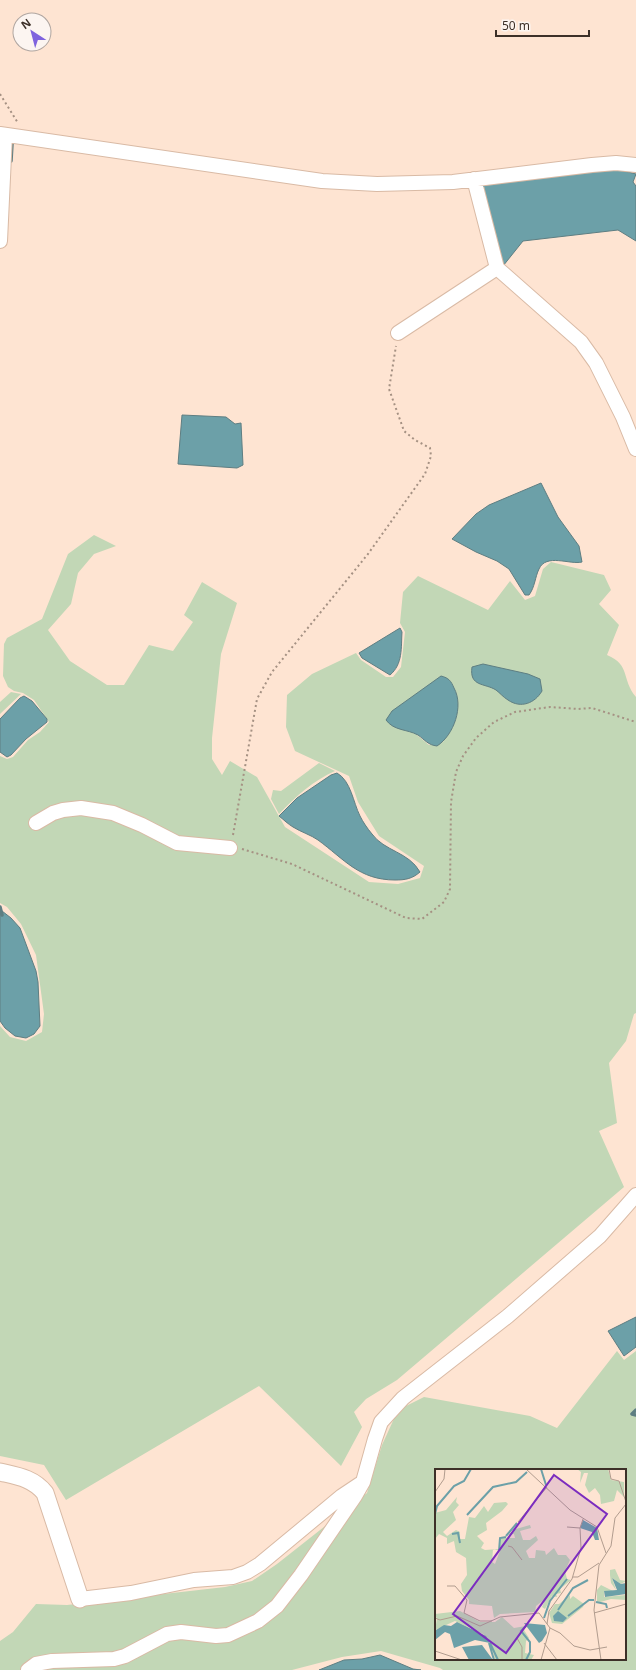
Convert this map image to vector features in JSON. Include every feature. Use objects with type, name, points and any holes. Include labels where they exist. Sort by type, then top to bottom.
[{"type":"street","points":[[0,240],[3,135],[322,181],[385,184],[453,182],[616,163],[636,165]]},
{"type":"street","points":[[474,179],[497,268],[581,342],[596,363],[623,417],[636,449]]},
{"type":"street","points":[[398,333],[497,268]]},
{"type":"street","points":[[36,823],[58,811],[81,808],[113,813],[142,825],[177,843],[230,848]]},
{"type":"street","points":[[28,1670],[36,1664],[52,1661],[114,1659],[125,1656],[167,1634],[181,1632],[216,1636],[228,1635],[258,1621],[277,1606],[341,1518],[363,1482],[374,1439],[381,1422],[403,1398],[508,1316],[600,1236],[636,1195]]},
{"type":"street","points":[[0,1472],[31,1480],[39,1485],[45,1493],[80,1599],[131,1593],[194,1580],[233,1576],[247,1572],[260,1564],[342,1496],[363,1482]]},
{"type":"path","points":[[0,94],[20,125],[19,137]]},
{"type":"path","points":[[398,333],[389,389],[404,431],[415,440],[430,448],[431,456],[425,474],[368,554],[272,672],[257,699],[240,804],[230,848],[249,851],[292,864],[406,918],[422,919],[444,902],[450,889],[451,802],[456,772],[463,756],[476,738],[494,722],[515,712],[550,707],[578,709],[592,708],[636,722]]},
{"type":"green space","points":[[94,535],[116,546],[94,554],[78,573],[71,604],[48,630],[70,661],[107,685],[124,685],[149,645],[173,651],[193,622],[184,615],[202,582],[237,603],[221,654],[212,738],[212,759],[222,775],[230,761],[257,777],[285,827],[369,882],[398,884],[420,878],[424,866],[379,836],[358,802],[349,776],[295,751],[286,727],[287,695],[312,674],[356,653],[361,660],[386,677],[393,677],[401,667],[405,632],[400,623],[403,592],[418,576],[488,610],[510,581],[525,600],[535,596],[543,569],[551,562],[604,575],[611,590],[599,604],[619,625],[607,655],[620,663],[631,690],[636,697],[636,1013],[634,1014],[626,1041],[609,1063],[617,1123],[599,1131],[624,1187],[397,1380],[366,1399],[354,1412],[362,1427],[341,1466],[259,1386],[66,1500],[44,1465],[0,1456],[0,1026],[10,1037],[26,1041],[42,1032],[44,1014],[36,955],[21,924],[7,907],[0,903],[0,756],[7,759],[13,757],[28,740],[40,732],[49,722],[34,700],[23,693],[14,691],[8,687],[3,676],[4,644],[7,638],[42,619],[68,554]],"holes":[[[457,716],[443,742],[429,745],[417,735]]]},
{"type":"green space","points":[[11,692],[21,694],[0,714],[0,702]]},
{"type":"green space","points":[[319,763],[335,771],[320,779],[305,790],[279,814],[271,799],[273,790],[281,791]]},
{"type":"green space","points":[[617,1351],[624,1360],[636,1351],[636,1670],[443,1670],[381,1651],[342,1657],[292,1670],[0,1670],[0,1641],[13,1632],[36,1604],[67,1605],[225,1587],[252,1581],[277,1564],[367,1493],[382,1445],[398,1410],[424,1397],[530,1416],[557,1428]]},
{"type":"water","points":[[616,169],[636,174],[633,182],[636,186],[636,241],[618,230],[523,241],[503,266],[482,184]]},
{"type":"water","points":[[182,415],[226,417],[235,424],[241,423],[243,465],[237,468],[178,464]]},
{"type":"water","points":[[541,483],[558,517],[579,546],[582,562],[553,561],[542,564],[531,592],[529,595],[525,595],[509,569],[497,561],[452,539],[476,514],[489,505]]},
{"type":"water","points":[[400,628],[402,632],[399,661],[394,671],[390,675],[362,658],[359,653]]},
{"type":"water","points":[[483,664],[528,674],[540,679],[542,691],[536,699],[532,701],[523,704],[513,703],[496,690],[475,681],[473,678],[472,667]]},
{"type":"water","points":[[441,676],[451,682],[457,695],[458,703],[456,720],[443,741],[437,746],[429,743],[414,733],[389,724],[386,720],[392,711]]},
{"type":"water","points":[[24,696],[32,701],[47,719],[47,722],[7,757],[0,752],[0,719],[20,698]]},
{"type":"water","points":[[337,773],[349,786],[360,816],[377,840],[410,860],[420,872],[411,878],[402,880],[382,879],[371,876],[353,867],[318,840],[293,827],[279,816],[297,798],[331,775]]},
{"type":"water","points":[[2,911],[20,928],[36,971],[40,1026],[34,1034],[26,1038],[15,1036],[5,1028],[0,1021],[0,912]]},
{"type":"water","points":[[636,1317],[636,1347],[624,1356],[608,1331]]},
{"type":"water","points":[[380,1655],[413,1669],[421,1670],[319,1670],[344,1660],[362,1659]]},
{"type":"waterway","points":[[11,161],[12,144]]},
{"type":"waterway","points":[[0,907],[2,915]]},
{"type":"waterway","points":[[636,1410],[632,1414],[636,1415]]}]
